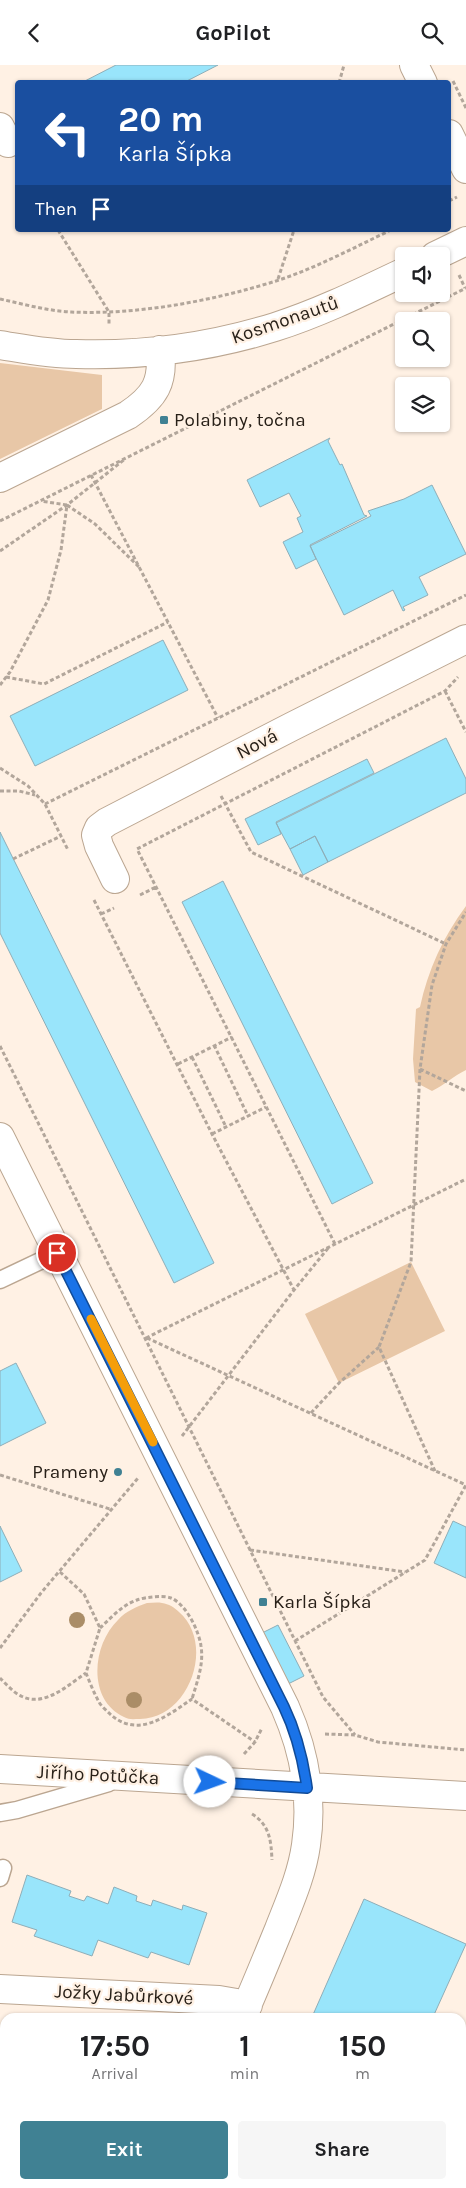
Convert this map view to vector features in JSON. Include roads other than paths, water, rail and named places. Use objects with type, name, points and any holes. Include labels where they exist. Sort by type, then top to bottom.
[{"type":"street","points":[[414,65],[422,80]]},
{"type":"street","points":[[451,138],[466,169]]},
{"type":"street","points":[[450,249],[466,241]]},
{"type":"street","name":"Kosmonautů","points":[[0,345],[74,354],[108,354],[160,350],[219,341],[275,327],[319,311],[395,276]]},
{"type":"street","points":[[0,478],[114,422],[147,401],[160,378],[162,366],[160,350]]},
{"type":"street","name":"Nová","points":[[115,879],[98,845],[96,835],[99,828],[107,822],[466,639]]},
{"type":"street","points":[[0,1137],[296,1732],[302,1753],[307,1788]]},
{"type":"street","name":"Jiřího Potůčka","points":[[0,1769],[466,1796]]},
{"type":"street","name":"Jožky Jabůrkové","points":[[0,1989],[219,2000],[245,2011],[301,1871],[306,1844],[307,1788]]},
{"type":"lane","points":[[0,1280],[57,1253]]},
{"type":"lane","points":[[0,1813],[17,1810],[112,1782],[163,1779]]},
{"type":"place","name":"Polabiny, točna","points":[[164,420]]},
{"type":"place","name":"Prameny","points":[[118,1472]]},
{"type":"place","name":"Karla Šípka","points":[[263,1602]]}]
